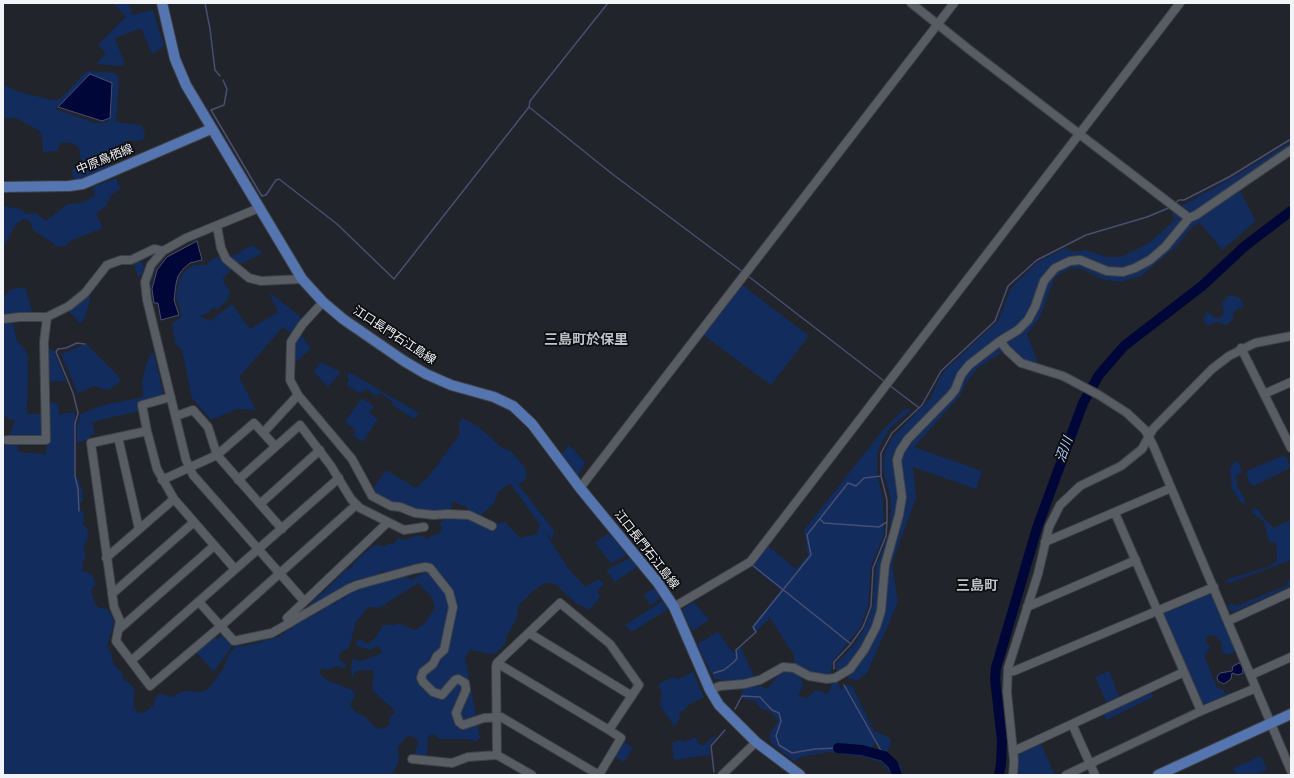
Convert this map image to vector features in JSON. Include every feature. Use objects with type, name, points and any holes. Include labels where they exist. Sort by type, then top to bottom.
[{"type":"main road","name":"江口長門石江島線","points":[[162,3],[175,59],[186,85],[302,279],[323,302],[343,318],[426,374],[451,385],[494,397],[513,406],[532,424],[580,488],[658,583],[674,607],[710,690],[728,716],[756,742],[800,775]]},
{"type":"main road","name":"中原鳥栖線","points":[[3,187],[69,186],[83,184],[211,129]]},
{"type":"main road","points":[[1158,775],[1291,714]]},
{"type":"street","points":[[911,3],[971,51],[1189,218]]},
{"type":"street","points":[[580,488],[954,3]]},
{"type":"street","points":[[674,607],[750,562],[1180,3]]},
{"type":"street","points":[[710,690],[720,686],[744,684],[760,680],[783,667],[794,668],[809,676],[827,679],[841,674],[856,662],[873,632],[881,611],[885,565],[899,515],[902,497],[897,460],[900,451],[912,434],[950,396],[961,375],[969,365],[1000,340],[1018,330],[1028,320],[1035,307],[1044,281],[1055,268],[1070,261],[1080,260],[1107,271],[1123,272],[1135,268],[1165,248],[1189,218],[1196,215],[1291,150]]},
{"type":"street","points":[[259,208],[186,238],[163,251],[151,265],[145,282],[147,300],[186,460],[193,475],[281,573],[304,601]]},
{"type":"street","points":[[217,226],[221,248],[226,259],[248,278],[261,281],[302,279]]},
{"type":"street","points":[[3,319],[47,317],[69,306],[85,293],[107,265],[121,260],[131,260],[154,250],[163,251]]},
{"type":"street","points":[[323,302],[302,325],[292,342],[290,380],[298,395],[352,459],[372,496],[391,506],[400,507],[415,513],[434,515],[469,515],[492,526]]},
{"type":"street","points":[[7,440],[46,440],[44,342],[47,317]]},
{"type":"street","points":[[1013,775],[1014,751],[1008,692],[1008,672],[1038,574],[1049,527],[1060,505],[1080,486],[1127,462],[1142,450],[1153,429],[1201,380],[1229,356],[1242,348],[1272,338],[1291,336]]},
{"type":"street","points":[[1000,340],[1007,350],[1022,364],[1063,376],[1099,395],[1127,413],[1145,430],[1172,488],[1291,771]]},
{"type":"street","points":[[1242,348],[1264,394],[1289,439],[1291,448]]},
{"type":"street","points":[[1264,394],[1291,382]]},
{"type":"street","points":[[263,433],[298,395]]},
{"type":"street","points":[[171,397],[142,405],[157,469],[174,499],[235,569]]},
{"type":"street","points":[[176,416],[193,410],[208,427],[218,455],[238,480],[282,529]]},
{"type":"street","points":[[162,480],[218,455],[254,423],[275,446]]},
{"type":"street","points":[[238,480],[275,446],[300,426],[320,450],[356,505],[366,513],[404,530],[424,527]]},
{"type":"street","points":[[147,431],[91,443],[106,558],[114,607],[120,621],[116,641],[152,686],[356,505]]},
{"type":"street","points":[[118,436],[139,529]]},
{"type":"street","points":[[260,504],[320,450]]},
{"type":"street","points":[[131,661],[235,569],[259,550],[339,478]]},
{"type":"street","points":[[1045,542],[1172,488]]},
{"type":"street","points":[[106,558],[174,499]]},
{"type":"street","points":[[1115,512],[1201,711]]},
{"type":"street","points":[[112,594],[194,522]]},
{"type":"street","points":[[290,623],[287,618],[388,522]]},
{"type":"street","points":[[118,630],[214,546]]},
{"type":"street","points":[[1027,607],[1136,560]]},
{"type":"street","points":[[199,602],[234,641],[266,636],[352,587],[425,567],[430,568],[449,592],[453,608],[444,650],[437,656],[433,664],[423,672],[421,678],[433,692],[442,695],[455,680],[458,679],[465,683],[466,690],[456,713],[459,722],[463,725],[484,718],[496,716],[501,717],[599,775],[621,738],[497,663]]},
{"type":"street","points":[[1008,672],[1014,671],[1214,588]]},
{"type":"street","points":[[1228,621],[1291,592]]},
{"type":"street","points":[[497,755],[497,663],[560,603],[610,644],[639,685],[609,730]]},
{"type":"street","points":[[529,633],[632,696]]},
{"type":"street","points":[[1250,675],[1291,657]]},
{"type":"street","points":[[1014,751],[1184,672]]},
{"type":"street","points":[[1066,775],[1201,711],[1256,688]]},
{"type":"street","points":[[1072,724],[1095,775]]},
{"type":"street","points":[[722,775],[756,742]]},
{"type":"street","points":[[412,760],[452,763],[468,757],[497,755],[532,775]]},
{"type":"shaded area","points":[[113,3],[129,3],[132,15],[153,10],[164,46],[152,54],[141,28],[115,38],[124,62],[122,66],[97,64],[106,53],[98,45],[126,16]]},
{"type":"shaded area","points":[[87,71],[115,73],[119,78],[116,122],[141,125],[145,133],[144,139],[138,141],[129,140],[110,149],[107,156],[110,166],[79,180],[73,179],[72,171],[81,161],[79,148],[74,144],[61,142],[57,151],[43,152],[42,135],[38,130],[18,119],[3,117],[3,84],[16,91],[52,100],[60,99]],"holes":[[[91,74],[110,118],[108,122],[95,123],[55,109]]]},
{"type":"shaded area","points":[[90,74],[112,83],[110,118],[102,121],[58,107]]},
{"type":"shaded area","points":[[1291,142],[1291,154],[1239,189],[1256,221],[1222,250],[1200,223],[1193,226],[1176,247],[1141,276],[1121,282],[1104,280],[1082,269],[1071,268],[1055,277],[1040,317],[1027,334],[1039,366],[1021,360],[1008,348],[978,368],[967,381],[960,396],[914,447],[982,471],[976,489],[913,467],[916,498],[892,563],[898,602],[867,673],[856,681],[837,673],[836,664],[856,643],[864,629],[873,605],[876,566],[890,530],[891,499],[883,468],[885,452],[892,438],[930,399],[943,372],[998,321],[1011,288],[1038,262],[1066,248],[1072,252],[1085,250],[1107,257],[1121,257],[1149,243],[1175,220],[1172,211],[1232,178]]},
{"type":"shaded area","points":[[116,178],[120,189],[111,195],[106,206],[96,213],[103,228],[72,240],[65,246],[59,247],[33,230],[29,220],[24,219],[16,224],[3,249],[3,206],[20,209],[26,214],[36,213],[46,221],[68,204],[82,203],[95,196],[93,187]]},
{"type":"shaded area","points":[[197,241],[202,260],[190,263],[183,269],[178,276],[176,284],[174,300],[179,315],[161,320],[158,303],[154,303],[152,289],[157,270],[167,257]]},
{"type":"shaded area","points":[[252,245],[263,253],[236,266],[223,278],[224,283],[230,291],[228,299],[218,309],[212,307],[209,313],[199,316],[210,321],[232,304],[250,329],[278,312],[269,292],[303,319],[290,333],[283,327],[239,377],[256,410],[237,409],[211,420],[192,398],[182,350],[175,343],[172,324],[182,316],[176,297],[179,280],[185,271],[194,265],[208,265],[208,262],[217,257],[235,255]]},
{"type":"shaded area","points":[[140,260],[144,267],[142,274],[138,277],[134,264]]},
{"type":"shaded area","points":[[741,284],[809,336],[771,385],[702,334]]},
{"type":"shaded area","points":[[22,287],[26,289],[33,315],[3,317],[3,298],[10,290]]},
{"type":"shaded area","points":[[87,294],[91,296],[85,317],[80,324],[68,310]]},
{"type":"shaded area","points":[[1229,295],[1240,298],[1244,306],[1234,311],[1233,319],[1227,325],[1216,322],[1209,326],[1203,320],[1207,312],[1218,319],[1224,313],[1222,303]]},
{"type":"shaded area","points":[[3,322],[13,322],[17,341],[24,348],[28,357],[27,414],[42,414],[43,437],[9,437],[15,420],[11,420],[3,415]]},
{"type":"shaded area","points":[[300,333],[311,349],[292,365],[294,346]]},
{"type":"shaded area","points":[[86,344],[120,378],[119,383],[108,390],[94,386],[78,393],[61,354]]},
{"type":"shaded area","points":[[46,347],[54,351],[66,381],[47,382]]},
{"type":"shaded area","points":[[154,353],[163,392],[161,396],[138,401],[139,411],[92,422],[95,434],[89,436],[90,439],[77,443],[77,426],[81,414],[100,406],[143,397],[142,383],[146,365],[150,355]]},
{"type":"shaded area","points":[[320,362],[341,372],[328,387],[314,372]]},
{"type":"shaded area","points":[[349,372],[419,413],[414,419],[392,405],[393,402],[381,393],[375,396],[367,389],[359,393],[347,385],[349,380],[347,377]]},
{"type":"shaded area","points":[[362,398],[374,406],[369,413],[378,419],[363,442],[353,435],[356,431],[345,422]]},
{"type":"shaded area","points":[[48,402],[58,403],[59,414],[75,412],[74,475],[77,477],[82,489],[83,500],[80,503],[80,509],[84,514],[83,525],[87,527],[88,538],[84,545],[85,560],[82,562],[82,572],[86,571],[92,575],[96,584],[91,590],[95,604],[99,608],[108,609],[112,617],[114,623],[107,646],[111,652],[113,663],[122,673],[123,679],[131,685],[135,691],[133,705],[137,712],[143,713],[153,706],[157,695],[163,694],[171,697],[185,691],[202,692],[208,689],[223,669],[229,654],[236,646],[245,646],[281,636],[288,629],[292,629],[296,623],[304,618],[309,618],[315,612],[320,613],[322,609],[329,605],[335,604],[340,598],[344,599],[346,594],[353,590],[371,584],[392,580],[396,577],[407,576],[410,580],[429,570],[446,591],[451,604],[441,646],[446,649],[448,634],[456,615],[456,605],[451,592],[429,564],[423,565],[417,563],[411,567],[387,572],[382,571],[375,576],[355,580],[312,606],[310,603],[327,589],[345,570],[351,568],[355,561],[373,546],[378,545],[384,547],[388,544],[393,544],[399,538],[405,540],[418,535],[427,540],[430,536],[439,534],[442,530],[440,522],[445,519],[467,517],[491,529],[494,524],[505,522],[520,538],[537,534],[540,525],[510,483],[498,492],[494,503],[480,516],[469,513],[466,507],[452,501],[451,510],[434,513],[391,503],[377,497],[372,490],[386,470],[416,488],[429,476],[460,434],[459,423],[462,418],[479,427],[502,448],[511,451],[526,469],[526,478],[519,485],[554,531],[552,540],[544,531],[568,568],[585,587],[599,579],[604,584],[597,591],[600,597],[589,610],[576,603],[555,584],[545,583],[533,591],[519,605],[516,620],[507,635],[505,644],[496,653],[489,654],[470,650],[465,656],[480,737],[476,742],[468,739],[439,739],[434,734],[428,736],[427,758],[413,756],[419,741],[408,735],[398,747],[399,760],[392,775],[3,775],[3,443],[18,443],[18,452],[46,454]],"holes":[[[418,583],[432,597],[435,608],[425,623],[415,630],[398,623],[394,625],[383,625],[377,636],[368,644],[361,640],[356,640],[357,646],[370,650],[378,646],[383,652],[368,659],[359,661],[353,658],[351,665],[352,679],[355,671],[374,670],[372,690],[395,711],[389,718],[390,725],[382,729],[374,727],[366,717],[357,713],[350,705],[355,696],[354,691],[327,680],[320,674],[319,671],[322,668],[327,670],[336,666],[343,668],[346,666],[345,663],[340,661],[339,657],[341,652],[349,648],[356,621],[368,607],[379,608]]]},
{"type":"shaded area","points":[[906,408],[911,410],[891,427],[882,441],[877,454],[877,474],[883,499],[884,535],[871,566],[868,606],[860,628],[833,661],[830,675],[816,674],[794,664],[794,655],[770,618],[755,632],[752,626],[781,590],[750,565],[767,545],[796,569],[808,555],[804,530],[883,430]]},
{"type":"shaded area","points":[[569,445],[585,462],[578,476],[562,454]]},
{"type":"shaded area","points":[[1282,456],[1286,457],[1290,465],[1288,469],[1253,486],[1250,484],[1246,474],[1249,470]]},
{"type":"shaded area","points":[[1238,461],[1242,472],[1236,476],[1237,486],[1245,499],[1245,504],[1241,503],[1232,489],[1230,468],[1234,462]]},
{"type":"shaded area","points":[[1253,508],[1258,509],[1263,518],[1274,528],[1291,519],[1291,560],[1230,583],[1226,582],[1228,579],[1270,566],[1277,560],[1276,544],[1269,541],[1264,522],[1252,513]]},
{"type":"shaded area","points":[[609,533],[627,555],[611,563],[595,543]]},
{"type":"shaded area","points":[[630,558],[637,567],[615,582],[606,570]]},
{"type":"shaded area","points":[[1291,578],[1291,586],[1234,612],[1230,610],[1228,606],[1231,603],[1236,606],[1287,585],[1288,580]]},
{"type":"shaded area","points":[[654,588],[661,598],[650,605],[644,595]]},
{"type":"shaded area","points":[[1209,594],[1212,595],[1236,651],[1227,655],[1222,652],[1221,642],[1216,636],[1212,635],[1206,637],[1206,642],[1210,647],[1204,655],[1217,688],[1222,689],[1226,694],[1238,690],[1240,692],[1203,708],[1162,614]]},
{"type":"shaded area","points":[[663,601],[668,609],[632,632],[625,625]]},
{"type":"shaded area","points":[[694,602],[709,620],[692,631],[682,610]]},
{"type":"shaded area","points":[[718,632],[734,654],[735,650],[740,646],[755,678],[737,681],[714,679],[697,644]]},
{"type":"shaded area","points":[[225,633],[234,643],[214,672],[196,652],[214,636],[218,639]]},
{"type":"shaded area","points":[[1239,663],[1242,665],[1243,673],[1238,675],[1232,673],[1231,679],[1224,684],[1218,681],[1217,677],[1220,673],[1232,671],[1233,666]]},
{"type":"shaded area","points":[[788,670],[801,676],[803,686],[798,695],[806,699],[816,690],[828,694],[833,682],[838,681],[841,691],[844,685],[852,686],[875,733],[875,731],[890,738],[891,744],[886,753],[901,766],[903,775],[899,775],[897,768],[874,742],[873,747],[865,752],[884,761],[892,770],[893,775],[891,775],[883,763],[865,757],[829,752],[800,757],[797,761],[792,760],[771,743],[769,735],[778,721],[771,712],[760,708],[755,701],[744,699],[741,694],[745,688],[759,685],[767,689],[780,673]]},
{"type":"shaded area","points":[[1109,671],[1120,698],[1107,704],[1095,677]]},
{"type":"shaded area","points":[[693,672],[704,697],[688,705],[688,707],[679,713],[680,719],[674,726],[660,705],[662,693],[658,684],[673,677],[679,679]]},
{"type":"shaded area","points":[[1151,691],[1153,697],[1106,720],[1103,713]]},
{"type":"shaded area","points":[[714,736],[716,738],[709,746],[710,755],[674,760],[672,743],[681,740],[684,742],[695,737],[700,745],[703,746]]},
{"type":"shaded area","points":[[622,741],[633,748],[624,762],[613,756]]},
{"type":"shaded area","points":[[1040,742],[1055,775],[1017,775],[1017,754]]},
{"type":"shaded area","points":[[1261,756],[1267,769],[1256,775],[1237,775],[1233,768]]},
{"type":"waterway","points":[[205,3],[215,70],[220,76]]},
{"type":"waterway","points":[[608,3],[530,101],[529,107],[611,173],[743,272]]},
{"type":"waterway","points":[[223,80],[227,89],[224,105],[211,110],[262,196],[266,195],[276,180],[279,179],[337,224],[394,279],[529,107]]},
{"type":"waterway","points":[[1175,203],[1179,200],[1184,200],[1229,177],[1291,139]]},
{"type":"waterway","points":[[834,669],[834,662],[851,644],[863,627],[871,606],[873,568],[886,536],[887,522],[887,500],[881,476],[881,453],[892,433],[922,405],[941,371],[995,321],[1008,286],[1037,260],[1086,235],[1147,217],[1171,207]]},
{"type":"waterway","name":"沼川","points":[[999,775],[1002,740],[995,679],[996,668],[1037,528],[1083,403],[1099,375],[1124,346],[1202,286],[1245,246],[1291,211]]},
{"type":"waterway","points":[[748,276],[884,381]]},
{"type":"waterway","points":[[79,511],[78,489],[75,476],[75,424],[78,413],[73,393],[56,352],[58,349],[66,348],[77,343],[85,344]]},
{"type":"waterway","points":[[889,385],[918,407]]},
{"type":"waterway","points":[[714,673],[724,670],[735,661],[737,658],[736,650],[756,632],[753,627],[811,555],[807,535],[848,483],[856,486],[864,478],[881,476]]},
{"type":"waterway","points":[[820,519],[824,523],[879,527],[887,522]]},
{"type":"waterway","points":[[751,564],[851,644]]},
{"type":"waterway","points":[[844,685],[884,756]]},
{"type":"waterway","points":[[735,709],[742,696],[760,697],[772,710],[779,713],[781,721],[776,736],[779,745],[792,753],[815,749],[838,748]]},
{"type":"waterway","points":[[714,772],[711,746],[725,730]]},
{"type":"waterway","points":[[838,748],[862,750],[884,756],[893,764],[897,775]]},
{"type":"district","name":"三島町於保里","points":[[586,341]]},
{"type":"district","name":"三島町","points":[[977,587]]}]
